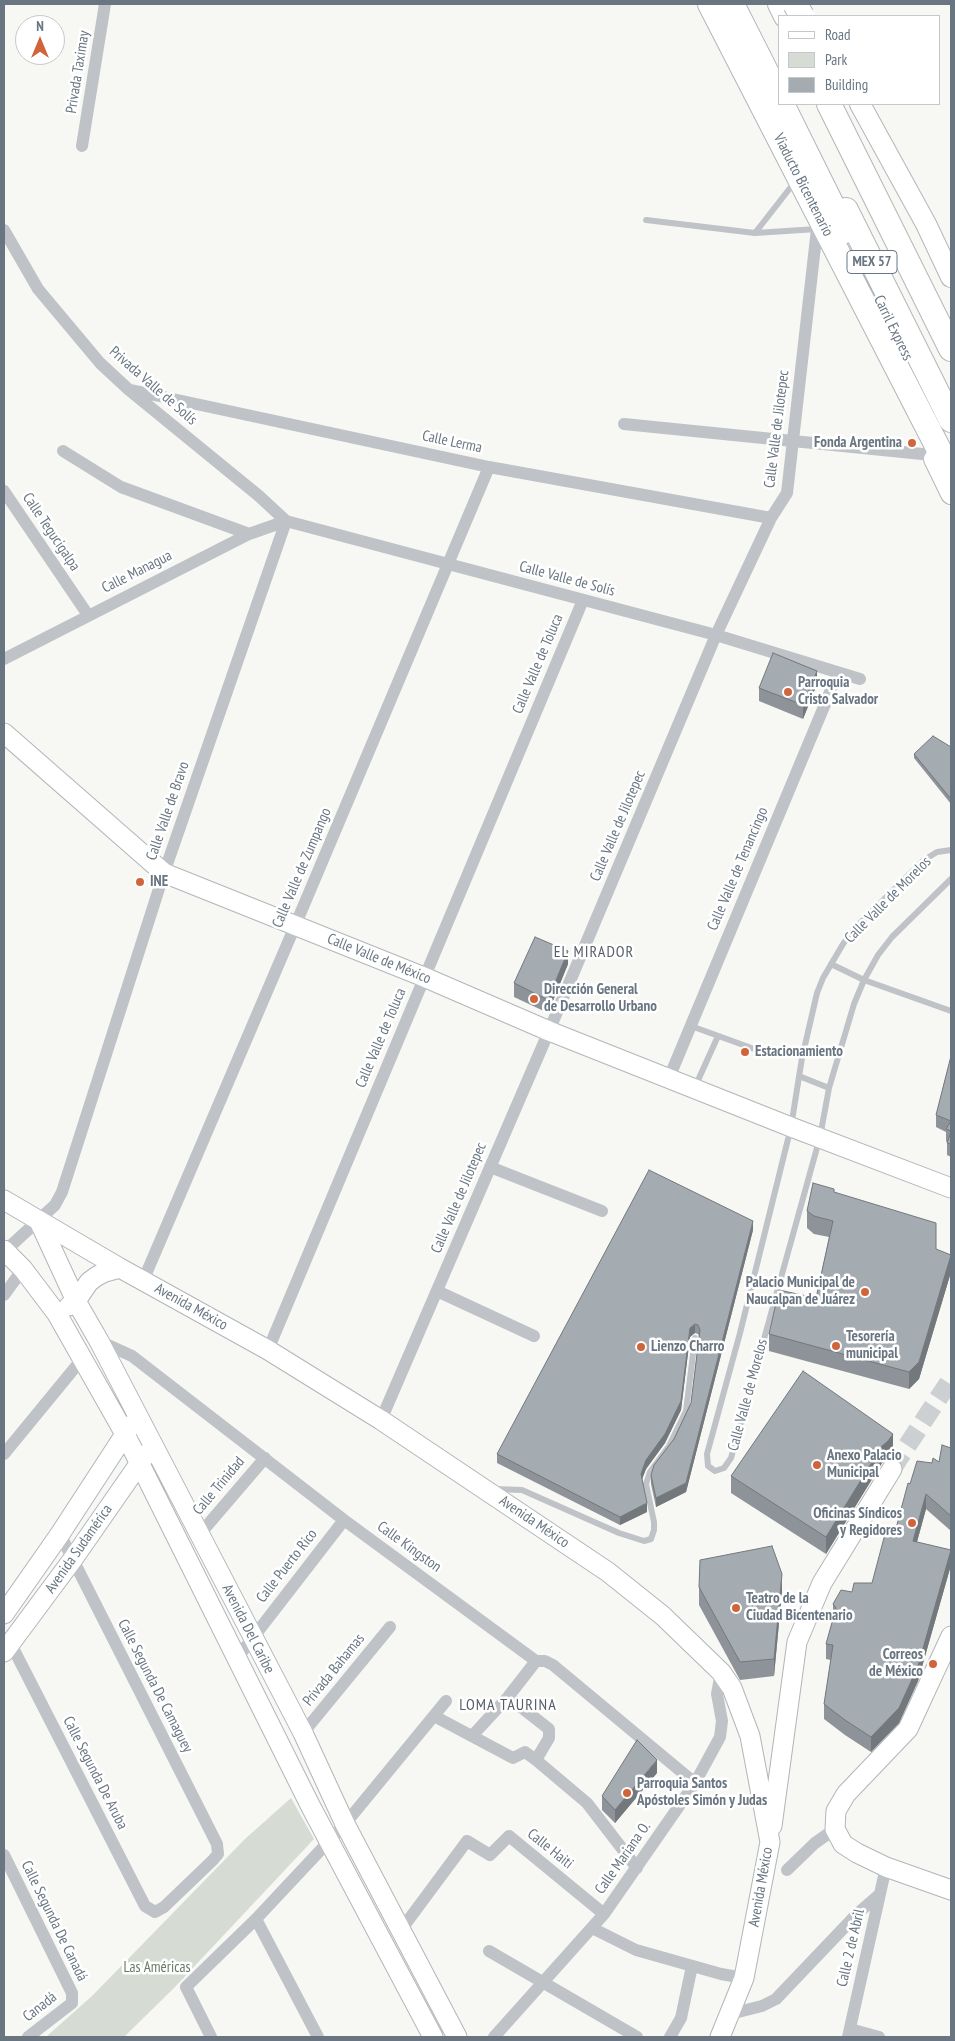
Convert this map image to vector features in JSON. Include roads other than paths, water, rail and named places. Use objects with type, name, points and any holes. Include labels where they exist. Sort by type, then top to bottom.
[{"type":"highway","name":"Viaducto Bicentenario","points":[[710,4],[951,473]]},
{"type":"highway","points":[[732,4],[778,95]]},
{"type":"highway","points":[[742,4],[778,74]]},
{"type":"highway","name":"Carril Express","points":[[782,105],[941,450]]},
{"type":"highway","name":"MEX 57","points":[[793,105],[951,420]]},
{"type":"highway","name":"MEX 57","points":[[830,105],[951,349]]},
{"type":"highway","points":[[846,105],[951,316]]},
{"type":"main road","points":[[700,4],[817,229],[941,450],[951,494]]},
{"type":"main road","points":[[807,4],[813,15]]},
{"type":"main road","points":[[861,105],[926,224],[951,277]]},
{"type":"main road","name":"Calle Valle de México","points":[[4,733],[164,873],[424,977],[549,1031],[951,1188]]},
{"type":"main road","name":"Avenida México","points":[[4,1200],[120,1268],[268,1350],[486,1488],[608,1572],[663,1616],[721,1672],[732,1688],[750,1736],[770,1842],[744,1978],[720,2037]]},
{"type":"main road","name":"Avenida Del Caribe","points":[[39,1221],[76,1301],[100,1341],[252,1639],[303,1734],[346,1824],[457,2037]]},
{"type":"main road","name":"Avenida Del Caribe","points":[[4,1251],[23,1269],[57,1314],[125,1434],[238,1657],[311,1807],[433,2037]]},
{"type":"main road","points":[[57,1314],[76,1301],[89,1282],[97,1276],[120,1268]]},
{"type":"main road","name":"Avenida Sudamérica","points":[[4,1614],[60,1534],[137,1415]]},
{"type":"main road","name":"Avenida Sudamérica","points":[[7,1648],[73,1560],[152,1444]]},
{"type":"main road","points":[[770,1842],[798,1642],[822,1583],[892,1469]]},
{"type":"main road","points":[[951,1636],[908,1729],[846,1794],[836,1811],[835,1829],[843,1844],[857,1853],[886,1867],[951,1890]]},
{"type":"street","name":"Privada Taximay","points":[[82,146],[105,4]]},
{"type":"street","name":"Calle Valle de Jilotepec","points":[[381,1420],[549,1031],[716,635],[771,518],[787,493],[817,229]]},
{"type":"street","name":"Privada Valle de Solís","points":[[4,230],[38,289],[100,363],[128,389],[259,496],[286,521]]},
{"type":"street","name":"Calle Lerma","points":[[128,389],[489,467],[771,518]]},
{"type":"street","points":[[624,424],[792,441],[941,450]]},
{"type":"street","points":[[63,451],[121,488],[249,534]]},
{"type":"street","name":"Calle Valle de Zumpango","points":[[143,1281],[296,926],[489,467]]},
{"type":"street","name":"Calle Tegucigalpa","points":[[4,492],[88,615]]},
{"type":"street","name":"Calle Managua","points":[[4,658],[249,534],[286,521]]},
{"type":"street","name":"Calle Valle de Solís","points":[[286,521],[716,635],[860,679]]},
{"type":"street","name":"Calle Valle de Bravo","points":[[4,1251],[55,1206],[62,1192],[164,873],[286,521]]},
{"type":"street","name":"Calle Valle de Toluca","points":[[268,1350],[583,600]]},
{"type":"street","name":"Calle Valle de Tenancingo","points":[[669,1078],[838,673]]},
{"type":"street","points":[[490,1167],[602,1211]]},
{"type":"street","points":[[4,1295],[23,1269]]},
{"type":"street","points":[[437,1291],[534,1336]]},
{"type":"street","name":"Calle Kingston","points":[[100,1341],[132,1356],[344,1520],[536,1661],[544,1661],[553,1665],[695,1784]]},
{"type":"street","points":[[4,1454],[82,1358]]},
{"type":"street","name":"Calle Trinidad","points":[[199,1535],[264,1458]]},
{"type":"street","name":"Calle Puerto Rico","points":[[238,1657],[344,1520]]},
{"type":"street","name":"Calle Segunda De Camaguey","points":[[60,1534],[217,1844],[218,1854],[164,1907],[155,1912]]},
{"type":"street","name":"Privada Bahamas","points":[[303,1734],[390,1627]]},
{"type":"street","name":"Calle Segunda De Aruba","points":[[7,1648],[145,1906],[155,1912]]},
{"type":"street","points":[[472,1736],[508,1697],[536,1661]]},
{"type":"street","name":"Calle Mariana O.","points":[[494,2037],[604,1914],[695,1784],[720,1737],[722,1721],[717,1694],[721,1672]]},
{"type":"street","points":[[508,1697],[549,1729],[549,1738],[536,1760]]},
{"type":"street","points":[[211,2037],[186,1987],[256,1919],[346,1824],[446,1701]]},
{"type":"street","points":[[434,1716],[513,1758],[525,1752],[536,1760],[587,1803],[637,1868]]},
{"type":"street","points":[[787,1870],[815,1843],[835,1829]]},
{"type":"street","name":"Calle Haiti","points":[[401,1930],[467,1841],[490,1855],[509,1836],[604,1914]]},
{"type":"street","name":"Calle Segunda De Canadá","points":[[4,1855],[72,1992],[72,2003]]},
{"type":"street","name":"Calle 2 de Abril","points":[[849,2033],[886,1867]]},
{"type":"street","points":[[730,2014],[762,2006],[776,1998],[857,1914],[880,1894]]},
{"type":"street","points":[[256,1919],[318,2037]]},
{"type":"street","points":[[592,1928],[636,1950],[721,1974],[744,1978]]},
{"type":"street","points":[[489,1951],[637,2037]]},
{"type":"street","points":[[670,2037],[682,2018],[692,1966]]},
{"type":"street","name":"Canadá","points":[[28,2037],[72,2003]]},
{"type":"street","points":[[849,2033],[879,2037]]},
{"type":"lane","points":[[755,233],[794,183]]},
{"type":"lane","points":[[646,220],[755,233],[817,229]]},
{"type":"lane","name":"Calle Valle de Morelos","points":[[951,850],[937,852],[924,860],[854,929],[831,964],[817,994],[799,1076],[791,1127],[740,1333],[707,1454],[708,1466],[716,1471],[724,1468],[731,1458],[820,1137],[829,1088],[854,1004],[864,980],[878,955],[892,937],[951,879]]},
{"type":"lane","points":[[831,964],[864,980],[951,1011]]},
{"type":"lane","points":[[691,1026],[768,1054]]},
{"type":"lane","points":[[695,1088],[718,1036]]},
{"type":"lane","points":[[799,1076],[829,1088]]},
{"type":"lane","points":[[486,1488],[522,1490],[618,1532],[644,1541],[651,1539],[654,1522],[646,1484],[656,1462],[668,1446],[686,1411],[695,1338]]},
{"type":"tunnel","points":[[892,1469],[951,1379]]},
{"type":"place","name":"Fonda Argentina","points":[[912,443]]},
{"type":"place","name":"Parroquia Cristo Salvador","points":[[788,692]]},
{"type":"place","name":"INE","points":[[140,882]]},
{"type":"place","name":"Dirección General de Desarrollo Urbano","points":[[534,999]]},
{"type":"place","name":"Estacionamiento","points":[[745,1052]]},
{"type":"place","name":"Palacio Municipal de Naucalpan de Juárez","points":[[865,1292]]},
{"type":"place","name":"Tesorería municipal","points":[[836,1346]]},
{"type":"place","name":"Lienzo Charro","points":[[641,1347]]},
{"type":"place","name":"Anexo Palacio Municipal","points":[[817,1465]]},
{"type":"place","name":"Oficinas Síndicos y Regidores","points":[[912,1523]]},
{"type":"place","name":"Teatro de la Ciudad Bicentenario","points":[[736,1608]]},
{"type":"place","name":"Correos de México","points":[[933,1664]]},
{"type":"place","name":"Parroquia Santos Apóstoles Simón y Judas","points":[[627,1793]]},
{"type":"district","name":"EL MIRADOR","points":[[594,952]]},
{"type":"district","name":"LOMA TAURINA","points":[[508,1705]]},
{"type":"park label","name":"Las Américas","points":[[157,1968]]}]
